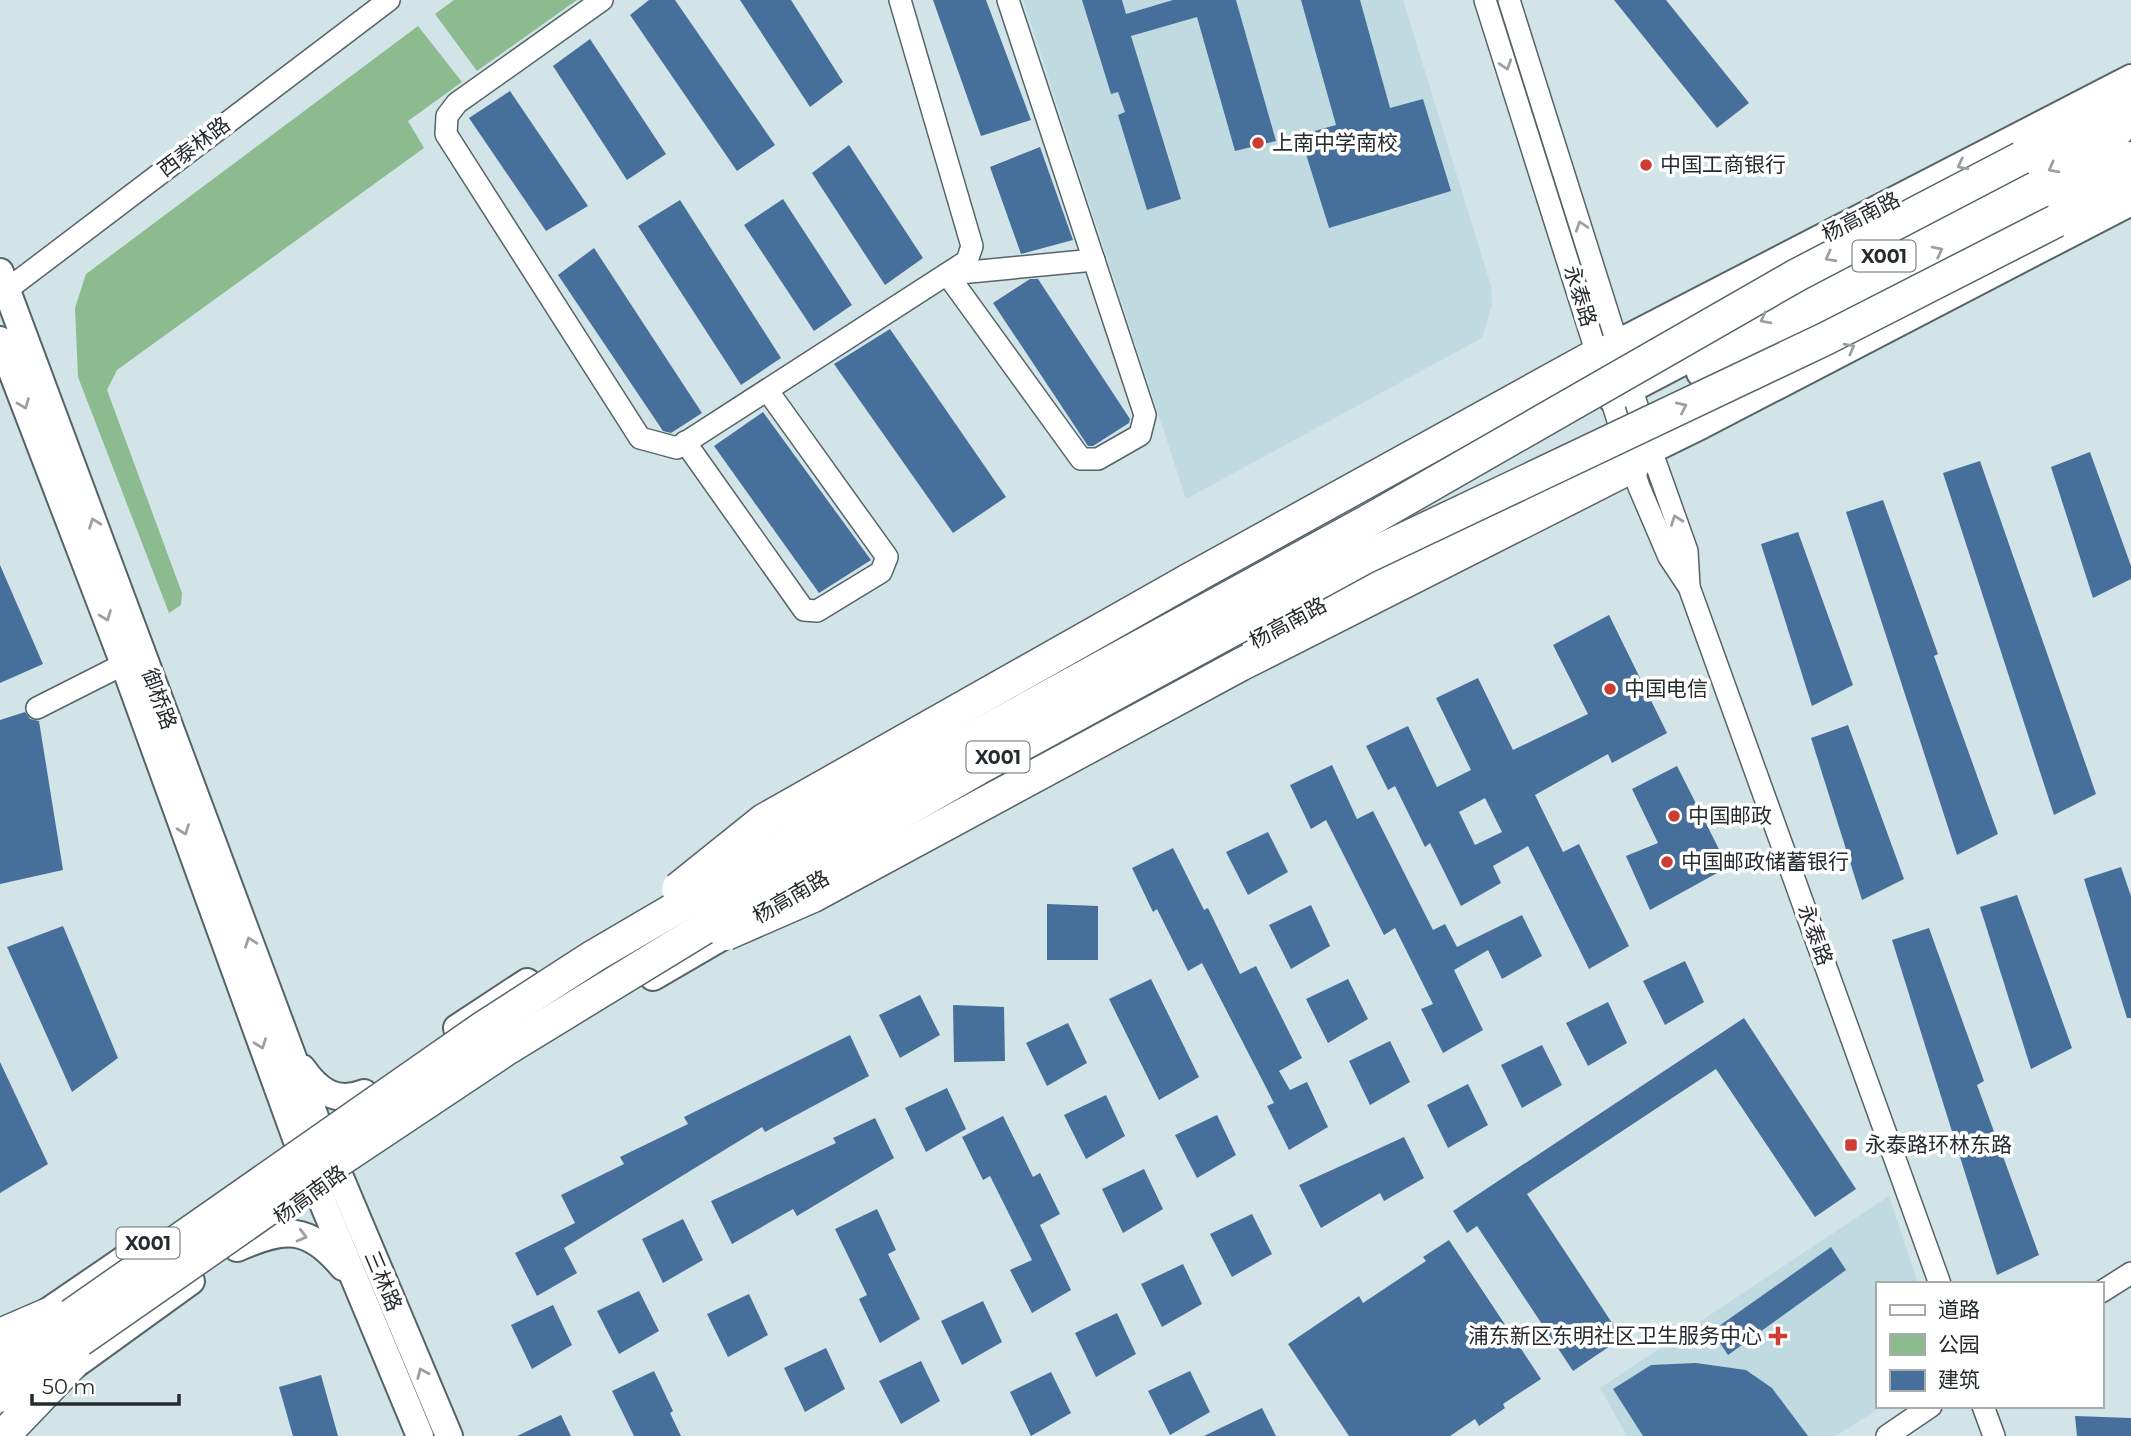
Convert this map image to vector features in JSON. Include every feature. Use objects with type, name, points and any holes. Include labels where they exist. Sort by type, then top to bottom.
[{"type":"highway","points":[[2021,158],[2131,99]]},
{"type":"highway","name":"杨高南路","points":[[0,1396],[114,1301],[594,948],[1368,521],[1797,275],[2021,158],[2131,117]]},
{"type":"highway","name":"杨高南路","points":[[0,1365],[114,1301],[304,1184],[508,1048],[619,988],[768,889],[977,769],[1366,557],[2059,229],[2131,174]]},
{"type":"highway","points":[[2059,229],[2131,185]]},
{"type":"highway","points":[[594,948],[764,820],[1319,509],[1606,355]]},
{"type":"highway","points":[[619,988],[813,896],[1364,601],[1428,570],[1638,453]]},
{"type":"highway","name":"X001","points":[[0,1335],[114,1301]]},
{"type":"highway","name":"X001","points":[[3,1436],[114,1301]]},
{"type":"main road","name":"杨高南路","points":[[0,1344],[297,1142],[489,1005],[594,948],[821,802],[1606,355],[1661,321],[2131,78]]},
{"type":"main road","name":"杨高南路","points":[[1625,402],[2118,134],[2131,117]]},
{"type":"main road","name":"X001","points":[[1625,402],[2131,155]]},
{"type":"main road","name":"杨高南路","points":[[0,1419],[328,1182],[619,988],[1382,572],[1702,425],[2059,229],[2131,202]]},
{"type":"main road","name":"御桥路","points":[[2,285],[318,1125]]},
{"type":"main road","name":"御桥路","points":[[0,340],[124,664],[297,1142]]},
{"type":"main road","points":[[1606,355],[1625,402],[1638,453]]},
{"type":"main road","points":[[1382,572],[1428,570]]},
{"type":"main road","points":[[594,948],[619,988]]},
{"type":"main road","points":[[291,1052],[314,1083],[331,1096],[342,1099],[364,1093]]},
{"type":"main road","name":"三林路","points":[[318,1125],[328,1182],[361,1295],[420,1436]]},
{"type":"main road","name":"三林路","points":[[297,1142],[328,1182],[449,1436]]},
{"type":"main road","points":[[237,1248],[267,1235],[285,1232],[304,1234],[320,1242],[333,1255],[361,1295]]},
{"type":"street","name":"西泰林路","points":[[2,285],[389,0]]},
{"type":"street","points":[[602,0],[457,103],[447,116],[446,134],[640,438],[677,448],[967,261],[972,246],[900,0]]},
{"type":"street","points":[[947,274],[1082,459],[1098,459],[1140,435],[1145,415],[1008,0]]},
{"type":"street","name":"永泰路","points":[[1485,0],[1606,355]]},
{"type":"street","name":"永泰路","points":[[1509,0],[1606,355]]},
{"type":"street","points":[[947,274],[1094,260]]},
{"type":"street","points":[[685,442],[804,610],[817,611],[881,572],[887,557],[766,390]]},
{"type":"street","name":"永泰路","points":[[1638,453],[1669,557],[1689,587],[1939,1282]]},
{"type":"street","points":[[37,708],[124,664]]},
{"type":"street","points":[[2103,1291],[2131,1272]]},
{"type":"street","points":[[1887,1436],[1928,1408]]},
{"type":"street","points":[[1984,1408],[1994,1436]]},
{"type":"shaded area","name":"上南中学南校","points":[[1023,0],[1403,0],[1491,286],[1492,304],[1482,338],[1186,499]]},
{"type":"shaded area","name":"浦东新区东明社区卫生服务中心","points":[[1889,1196],[1917,1282],[1876,1282],[1876,1408],[1880,1408],[1836,1436],[1627,1436],[1600,1388]]},
{"type":"green space","points":[[454,0],[577,0],[477,71],[435,14]]},
{"type":"green space","points":[[418,26],[462,82],[408,121],[424,148],[117,370],[107,390],[182,593],[181,605],[169,613],[78,377],[75,308],[86,274]]},
{"type":"building","points":[[649,0],[675,0],[775,145],[737,171],[630,15]]},
{"type":"building","points":[[740,0],[791,0],[843,82],[810,107]]},
{"type":"building","points":[[933,0],[986,0],[1031,120],[981,136]]},
{"type":"building","points":[[1082,0],[1122,0],[1126,14],[1173,0],[1236,0],[1276,141],[1235,151],[1197,17],[1131,36],[1181,199],[1147,210],[1118,115],[1125,112],[1118,92],[1111,94]]},
{"type":"building","points":[[1301,0],[1360,0],[1390,108],[1423,99],[1451,191],[1329,228],[1300,135],[1336,125]]},
{"type":"building","points":[[1614,0],[1666,0],[1749,103],[1717,128]]},
{"type":"building","points":[[590,39],[666,154],[627,180],[553,66]]},
{"type":"building","points":[[510,91],[588,206],[546,231],[469,118]]},
{"type":"building","points":[[849,145],[923,258],[885,285],[812,173]]},
{"type":"building","points":[[1040,147],[1073,240],[1021,254],[990,167]]},
{"type":"building","points":[[783,199],[852,305],[814,331],[744,225]]},
{"type":"building","points":[[680,200],[781,358],[741,385],[638,226]]},
{"type":"building","points":[[594,248],[702,413],[671,433],[663,431],[558,275]]},
{"type":"building","points":[[1030,279],[1038,279],[1130,419],[1129,423],[1093,446],[1088,446],[993,303]]},
{"type":"building","points":[[890,329],[1006,497],[953,533],[834,364]]},
{"type":"building","points":[[763,412],[871,560],[819,593],[714,446]]},
{"type":"building","points":[[2090,452],[2131,566],[2131,579],[2093,598],[2051,467]]},
{"type":"building","points":[[1980,461],[2096,794],[2054,815],[1943,473]]},
{"type":"building","points":[[1883,500],[1938,654],[1934,656],[1998,834],[1957,855],[1846,512]]},
{"type":"building","points":[[1798,532],[1853,685],[1812,706],[1761,544]]},
{"type":"building","points":[[0,565],[43,664],[0,683]]},
{"type":"building","points":[[1609,615],[1667,733],[1612,763],[1608,754],[1535,795],[1563,852],[1579,844],[1629,946],[1589,969],[1528,846],[1493,866],[1501,883],[1461,906],[1430,843],[1425,847],[1395,786],[1388,790],[1366,746],[1408,726],[1437,787],[1471,770],[1436,698],[1478,678],[1513,750],[1588,714],[1553,645]],"holes":[[[1485,798],[1502,832],[1475,845],[1459,812]]]},
{"type":"building","points":[[25,712],[30,719],[39,721],[63,870],[0,884],[0,720]]},
{"type":"building","points":[[1848,725],[1904,879],[1862,900],[1811,738]]},
{"type":"building","points":[[1332,765],[1357,819],[1373,811],[1433,930],[1445,924],[1457,947],[1522,915],[1542,956],[1502,979],[1488,950],[1454,970],[1483,1030],[1443,1053],[1421,1009],[1433,1004],[1395,928],[1384,935],[1326,820],[1311,829],[1290,785]]},
{"type":"building","name":"中国邮政","points":[[1677,766],[1728,867],[1650,910],[1626,856],[1658,843],[1632,789]]},
{"type":"building","points":[[1268,832],[1288,872],[1248,895],[1226,852]]},
{"type":"building","points":[[1173,848],[1204,910],[1208,908],[1240,974],[1256,966],[1302,1058],[1279,1071],[1290,1090],[1307,1082],[1328,1127],[1289,1150],[1267,1106],[1274,1103],[1202,963],[1188,971],[1157,909],[1153,912],[1132,868]]},
{"type":"building","points":[[2121,867],[2131,896],[2131,1018],[2127,1018],[2084,879]]},
{"type":"building","points":[[2017,895],[2072,1048],[2031,1069],[1980,907]]},
{"type":"building","points":[[1047,904],[1098,906],[1098,960],[1047,960]]},
{"type":"building","points":[[1311,905],[1330,946],[1291,969],[1269,925]]},
{"type":"building","points":[[63,926],[118,1058],[72,1092],[7,947]]},
{"type":"building","points":[[1929,928],[1984,1081],[1977,1085],[2039,1255],[1997,1275],[1892,940]]},
{"type":"building","points":[[1685,961],[1704,1002],[1665,1025],[1643,981]]},
{"type":"building","points":[[1151,979],[1199,1077],[1159,1100],[1109,999]]},
{"type":"building","points":[[1348,979],[1368,1019],[1328,1043],[1306,999]]},
{"type":"building","points":[[920,995],[940,1035],[900,1058],[879,1015]]},
{"type":"building","points":[[1608,1002],[1627,1043],[1588,1066],[1566,1023]]},
{"type":"building","points":[[953,1005],[1004,1007],[1005,1061],[954,1062]]},
{"type":"building","points":[[1744,1018],[1856,1189],[1815,1217],[1716,1069],[1527,1194],[1622,1338],[1573,1371],[1477,1226],[1467,1233],[1453,1211]]},
{"type":"building","points":[[1068,1023],[1087,1063],[1047,1086],[1026,1043]]},
{"type":"building","points":[[850,1035],[869,1076],[765,1132],[762,1127],[564,1248],[577,1273],[537,1296],[515,1253],[575,1223],[561,1195],[624,1164],[620,1157],[688,1124],[684,1117]]},
{"type":"building","points":[[1390,1041],[1410,1082],[1370,1105],[1349,1061]]},
{"type":"building","points":[[1542,1045],[1562,1085],[1522,1108],[1501,1065]]},
{"type":"building","points":[[0,1062],[48,1164],[0,1193]]},
{"type":"building","points":[[1468,1084],[1488,1125],[1448,1148],[1427,1105]]},
{"type":"building","points":[[947,1088],[966,1129],[926,1152],[905,1108]]},
{"type":"building","points":[[1106,1095],[1125,1136],[1086,1159],[1064,1115]]},
{"type":"building","points":[[1217,1115],[1236,1155],[1197,1178],[1175,1135]]},
{"type":"building","points":[[1003,1116],[1033,1177],[1040,1173],[1060,1214],[1040,1225],[1071,1290],[1032,1313],[1010,1270],[1032,1260],[990,1176],[983,1180],[962,1137]]},
{"type":"building","points":[[875,1118],[894,1158],[797,1216],[793,1209],[732,1244],[711,1201],[836,1143],[833,1138]]},
{"type":"building","points":[[1404,1137],[1424,1178],[1384,1201],[1380,1193],[1321,1228],[1299,1185]]},
{"type":"building","points":[[1144,1169],[1163,1209],[1123,1233],[1102,1189]]},
{"type":"building","points":[[877,1209],[896,1250],[888,1254],[920,1319],[880,1343],[859,1299],[867,1295],[835,1229]]},
{"type":"building","points":[[1252,1214],[1272,1254],[1232,1277],[1210,1234]]},
{"type":"building","points":[[683,1219],[703,1260],[663,1283],[642,1239]]},
{"type":"building","points":[[1449,1240],[1541,1379],[1503,1404],[1505,1408],[1479,1426],[1475,1419],[1450,1436],[1349,1436],[1288,1344],[1359,1296],[1363,1303],[1426,1261],[1423,1257]]},
{"type":"building","points":[[1831,1247],[1846,1270],[1728,1355],[1712,1331]]},
{"type":"building","points":[[1183,1264],[1202,1304],[1162,1327],[1141,1284]]},
{"type":"building","points":[[639,1291],[659,1331],[619,1354],[597,1311]]},
{"type":"building","points":[[749,1294],[768,1335],[728,1357],[707,1314]]},
{"type":"building","points":[[983,1301],[1002,1342],[962,1365],[941,1321]]},
{"type":"building","points":[[553,1305],[572,1345],[532,1369],[511,1325]]},
{"type":"building","points":[[1117,1313],[1136,1354],[1096,1377],[1075,1333]]},
{"type":"building","points":[[826,1348],[845,1389],[805,1412],[784,1368]]},
{"type":"building","points":[[921,1361],[940,1401],[901,1424],[879,1381]]},
{"type":"building","points":[[1696,1363],[1746,1370],[1772,1388],[1808,1436],[1643,1436],[1613,1389],[1651,1365]]},
{"type":"building","points":[[654,1371],[673,1411],[670,1413],[681,1436],[634,1436],[612,1391]]},
{"type":"building","points":[[1190,1371],[1210,1412],[1170,1435],[1148,1391]]},
{"type":"building","points":[[1051,1372],[1071,1413],[1031,1436],[1010,1392]]},
{"type":"building","points":[[321,1375],[338,1436],[293,1436],[279,1387]]},
{"type":"building","points":[[1262,1408],[1276,1436],[1204,1436]]},
{"type":"building","points":[[561,1415],[571,1436],[517,1436]]},
{"type":"building","points":[[2075,1416],[2131,1418],[2131,1436],[2077,1436]]},
{"type":"place","name":"上南中学南校","points":[[1258,143]]},
{"type":"place","name":"中国工商银行","points":[[1646,165]]},
{"type":"place","name":"中国电信","points":[[1610,689]]},
{"type":"place","name":"中国邮政","points":[[1674,816]]},
{"type":"place","name":"中国邮政储蓄银行","points":[[1667,862]]},
{"type":"place","name":"永泰路环林东路","points":[[1851,1145]]},
{"type":"place","name":"浦东新区东明社区卫生服务中心","points":[[1778,1336]]}]
